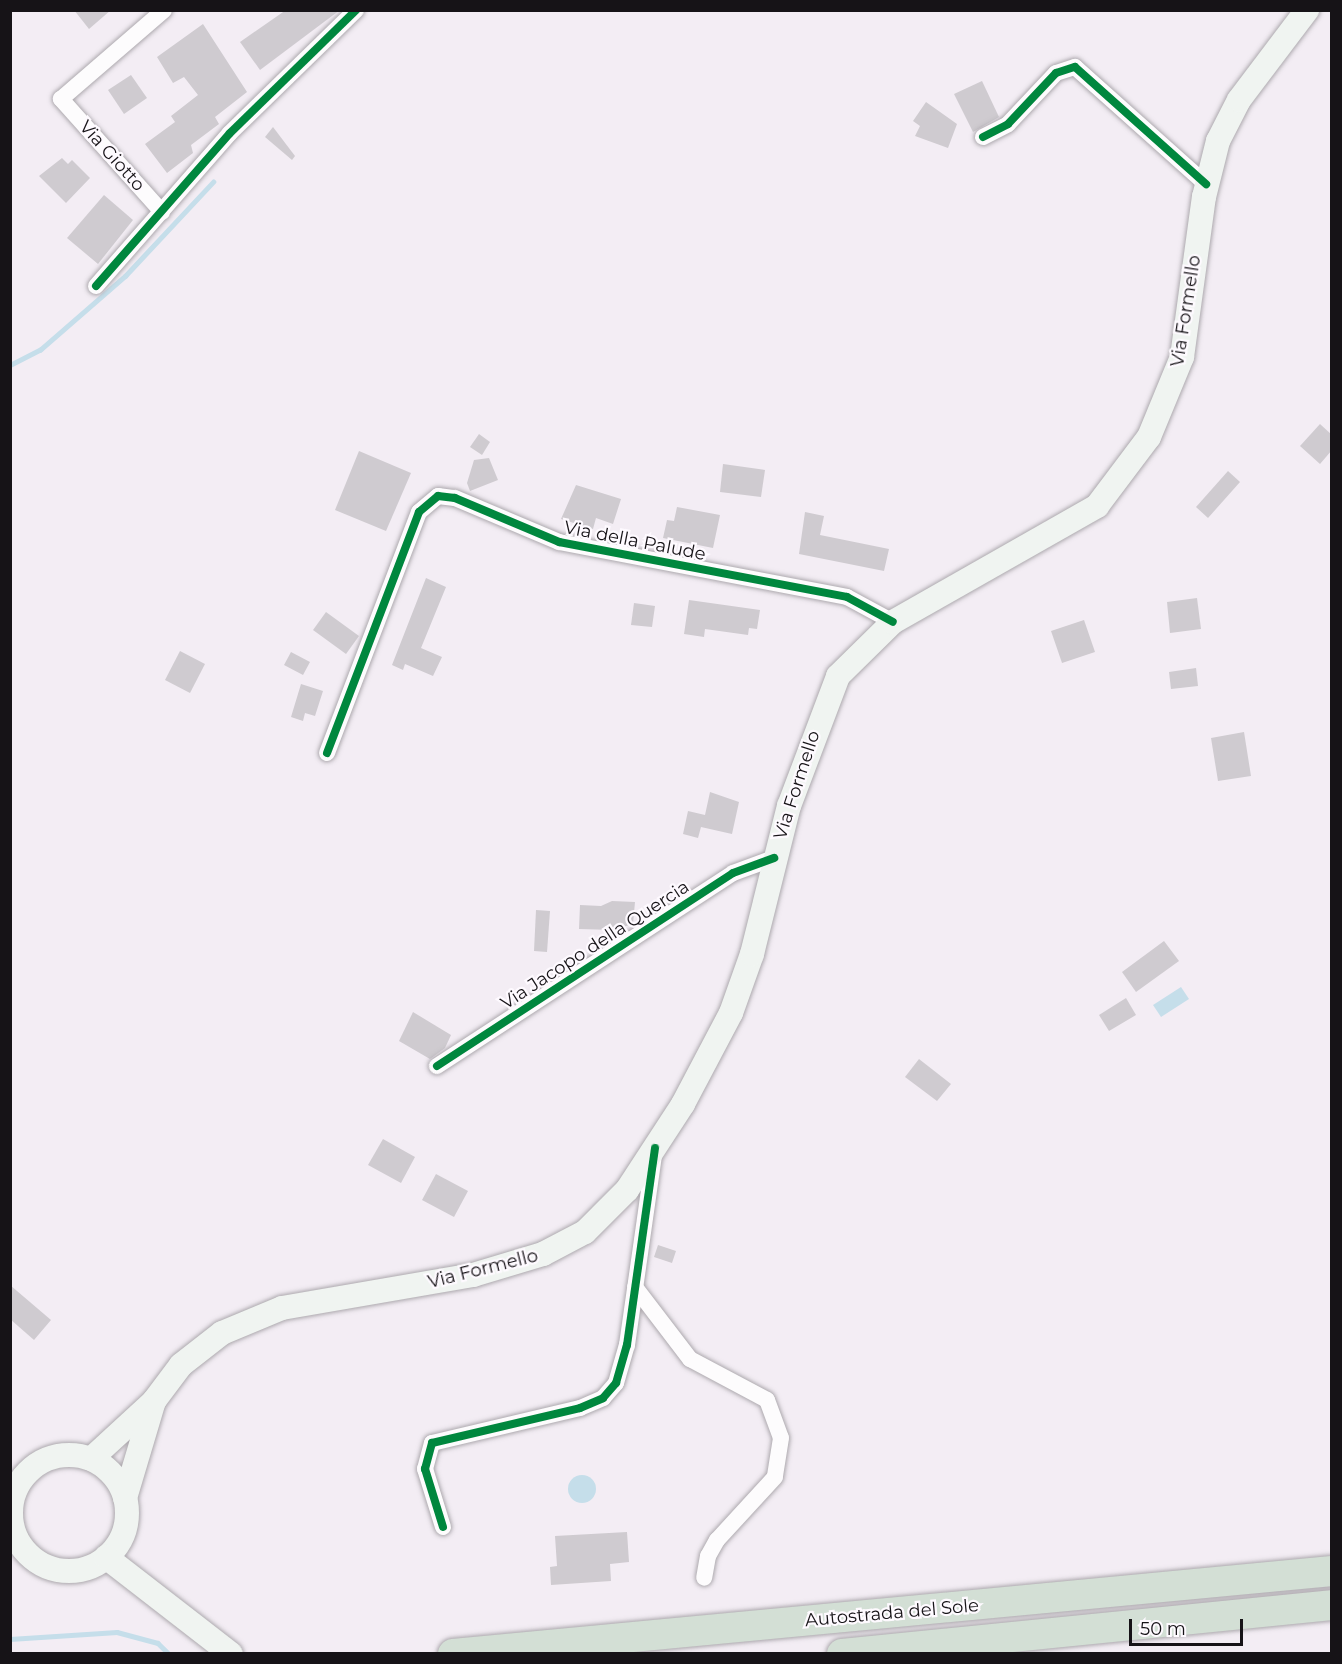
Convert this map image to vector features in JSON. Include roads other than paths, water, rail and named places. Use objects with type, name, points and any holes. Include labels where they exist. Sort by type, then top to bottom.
[{"type":"highway","name":"Autostrada del Sole","points":[[453,1653],[1332,1571]]},
{"type":"highway","name":"Autostrada del Sole","points":[[842,1653],[1332,1605]]},
{"type":"main road","name":"Via Formello","points":[[91,1459],[154,1401],[195,1352],[252,1317],[292,1305],[483,1272],[564,1245],[605,1215],[655,1149],[731,1013],[752,954],[774,858],[828,695],[852,658],[893,622],[1092,510],[1124,475],[1158,421],[1179,367],[1206,184],[1218,141],[1234,108],[1307,10]]},
{"type":"main road","points":[[125,1498],[112,1475],[91,1459],[51,1457],[15,1478],[11,1517],[15,1534],[31,1556],[55,1569],[73,1571],[106,1557],[122,1536],[125,1498],[154,1401]]},
{"type":"main road","points":[[106,1557],[231,1653]]},
{"type":"street","points":[[96,286],[230,133],[356,10]]},
{"type":"street","name":"Via Giotto","points":[[154,14],[61,99],[162,212]]},
{"type":"street","points":[[983,137],[1008,124],[1056,73],[1075,67],[1206,184]]},
{"type":"street","name":"Via della Palude","points":[[327,753],[419,512],[438,496],[455,498],[559,542],[847,597],[893,622]]},
{"type":"street","name":"Via Jacopo della Quercia","points":[[437,1066],[733,873],[774,858]]},
{"type":"street","points":[[443,1527],[425,1469],[432,1443],[580,1408],[603,1398],[622,1367],[655,1149]]},
{"type":"street","points":[[635,1287],[690,1359],[767,1400],[782,1438],[775,1476],[717,1540],[708,1556],[704,1578]]},
{"type":"water","points":[[1181,987],[1189,999],[1161,1017],[1153,1005]]},
{"type":"water","points":[[582,1475],[592,1479],[596,1489],[592,1499],[582,1503],[572,1499],[568,1489],[572,1479]]},
{"type":"waterway","points":[[10,365],[40,350],[125,276],[213,182]]},
{"type":"waterway","points":[[10,1639],[117,1632],[158,1643],[169,1654]]}]
